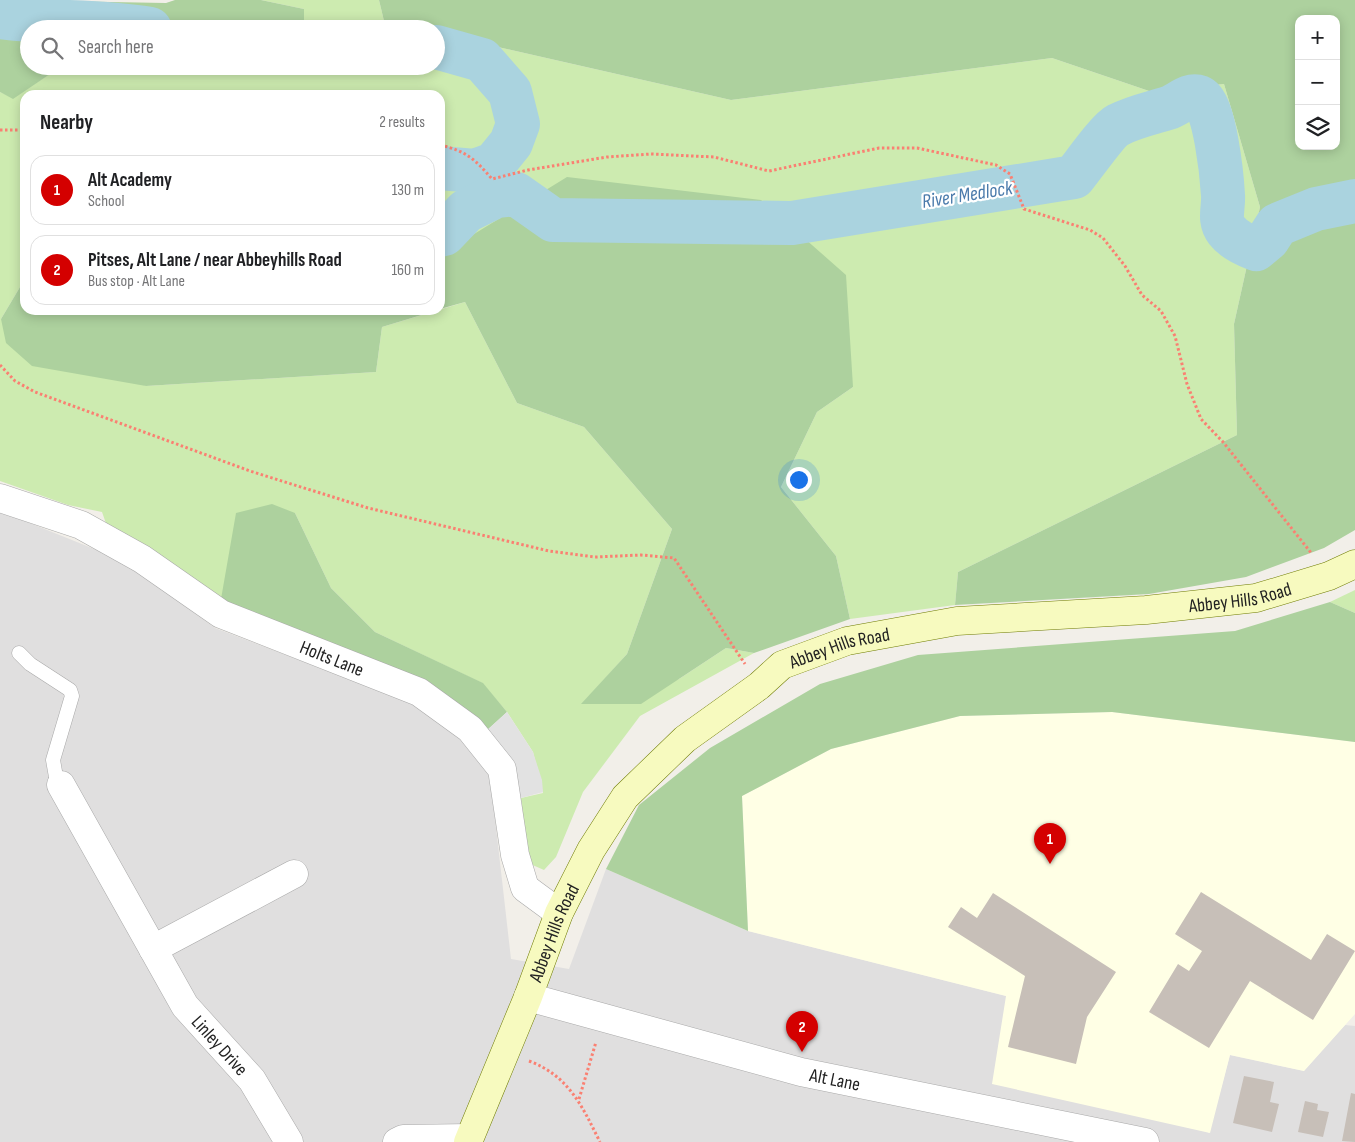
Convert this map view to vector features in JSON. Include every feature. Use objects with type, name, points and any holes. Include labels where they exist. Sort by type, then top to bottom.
[{"type":"main road","name":"Abbey Hills Road","points":[[468,1140],[528,997],[559,913],[592,850],[625,798],[685,739],[759,686],[782,665],[846,641],[956,621],[1146,610],[1256,598],[1329,576],[1355,564]]},
{"type":"street","name":"Holts Lane","points":[[0,498],[81,526],[142,559],[221,614],[419,692],[470,729],[502,769],[515,855],[525,888],[559,913]]},
{"type":"street","name":"Linley Drive","points":[[61,786],[185,1006],[252,1080],[289,1142]]},
{"type":"street","points":[[153,949],[294,874]]},
{"type":"street","name":"Alt Lane","points":[[528,997],[801,1072],[1097,1137],[1145,1142]]},
{"type":"street","points":[[397,1142],[404,1138],[468,1140]]},
{"type":"lane","points":[[19,653],[30,664],[70,690],[72,696],[53,760],[55,772],[61,786]]},
{"type":"path","points":[[0,130],[20,130]]},
{"type":"path","points":[[445,147],[459,150],[475,160],[492,178],[607,157],[651,154],[714,157],[769,171],[879,148],[917,148],[996,166],[1010,174],[1024,209],[1090,230],[1103,238],[1125,266],[1142,295],[1161,311],[1175,336],[1187,384],[1201,419],[1223,442],[1329,576]]},
{"type":"path","points":[[0,365],[16,380],[35,392],[250,471],[368,508],[549,551],[595,557],[641,555],[674,558],[759,686]]},
{"type":"path","points":[[578,1099],[598,1033]]},
{"type":"path","points":[[523,1059],[546,1067],[578,1099],[600,1142]]},
{"type":"shaded area","points":[[0,511],[124,561],[215,628],[428,709],[489,766],[511,959],[569,969],[606,869],[748,931],[1006,996],[1209,1133],[1230,1055],[1304,1071],[1345,1025],[1355,1026],[1355,1142],[0,1142]]},
{"type":"shaded area","points":[[507,712],[533,752],[542,780],[543,792],[521,798],[508,765],[485,732]]},
{"type":"shaded area","points":[[1112,712],[1355,742],[1355,1014],[1304,1071],[1230,1055],[1210,1133],[992,1084],[1006,996],[748,931],[742,796],[831,749],[960,716]]},
{"type":"green space","points":[[0,0],[166,3],[175,0],[261,0],[304,9],[304,20],[20,20],[20,75],[49,75],[26,90],[20,90],[20,94],[13,99],[0,92]]},
{"type":"green space","points":[[261,0],[379,0],[384,20],[304,20],[304,9]]},
{"type":"green space","points":[[379,0],[1355,0],[1355,530],[1324,548],[1246,577],[1149,594],[955,605],[958,572],[1237,435],[1234,324],[1260,207],[1224,84],[1152,92],[1052,58],[731,100],[445,35],[445,20],[384,20]]},
{"type":"green space","points":[[445,35],[731,100],[1052,58],[1152,92],[1224,84],[1260,207],[1234,324],[1237,435],[958,572],[955,605],[850,619],[836,556],[781,487],[817,412],[853,387],[445,250],[445,90],[25,90],[48,75],[445,75]]},
{"type":"green space","points":[[0,92],[13,98],[20,93],[20,287],[1,319],[146,386],[376,372],[382,327],[422,315],[445,315],[445,308],[465,302],[517,403],[584,427],[672,529],[627,654],[582,704],[679,679],[726,648],[754,653],[640,716],[583,792],[556,857],[544,870],[528,863],[521,798],[543,793],[533,752],[507,712],[482,683],[375,632],[331,588],[295,513],[221,599],[109,532],[102,512],[68,505],[0,481]]},
{"type":"green space","points":[[567,177],[761,200],[846,275],[853,387],[817,412],[781,487],[836,556],[850,619],[754,653],[726,648],[641,704],[581,704],[627,654],[672,529],[584,427],[517,403],[465,302],[445,308],[445,250],[448,250]]},
{"type":"green space","points":[[20,287],[20,315],[422,315],[382,327],[376,372],[146,386],[32,366],[6,343],[1,319]]},
{"type":"green space","points":[[272,504],[295,513],[331,588],[375,632],[483,683],[507,712],[485,732],[221,599],[236,513]]},
{"type":"green space","points":[[1355,590],[1355,613],[1330,602]]},
{"type":"green space","points":[[1330,602],[1355,613],[1355,742],[1112,712],[960,716],[831,749],[742,796],[748,931],[606,869],[639,805],[710,748],[820,684],[918,655],[1235,631]]},
{"type":"building","points":[[1201,892],[1311,960],[1327,934],[1355,951],[1313,1020],[1250,981],[1209,1048],[1149,1012],[1178,964],[1189,971],[1202,951],[1175,934]]},
{"type":"building","points":[[993,893],[1116,972],[1087,1017],[1076,1064],[1008,1047],[1025,976],[948,927],[961,907],[977,918]]},
{"type":"building","points":[[1244,1076],[1274,1082],[1270,1102],[1279,1104],[1272,1132],[1233,1123]]},
{"type":"building","points":[[1351,1093],[1355,1094],[1355,1142],[1342,1141]]},
{"type":"building","points":[[1305,1101],[1318,1104],[1317,1110],[1329,1112],[1323,1137],[1298,1132]]},
{"type":"waterway","name":"River Medlock","points":[[0,17],[28,20]]},
{"type":"waterway","name":"River Medlock","points":[[445,50],[482,60],[510,92],[518,124],[511,143],[494,164],[475,171],[445,168]]},
{"type":"waterway","name":"River Medlock","points":[[445,233],[466,211],[496,196],[516,194],[553,220],[792,223],[1074,177],[1102,141],[1118,125],[1136,117],[1172,107],[1187,98],[1195,96],[1205,102],[1213,126],[1217,142],[1222,186],[1223,223],[1227,231],[1236,240],[1256,249],[1268,239],[1277,225],[1316,209],[1355,201]]},
{"type":"place","name":"Alt Academy","points":[[1050,864]]},
{"type":"place","name":"Pitses, Alt Lane / near Abbeyhills Road","points":[[802,1052]]}]
